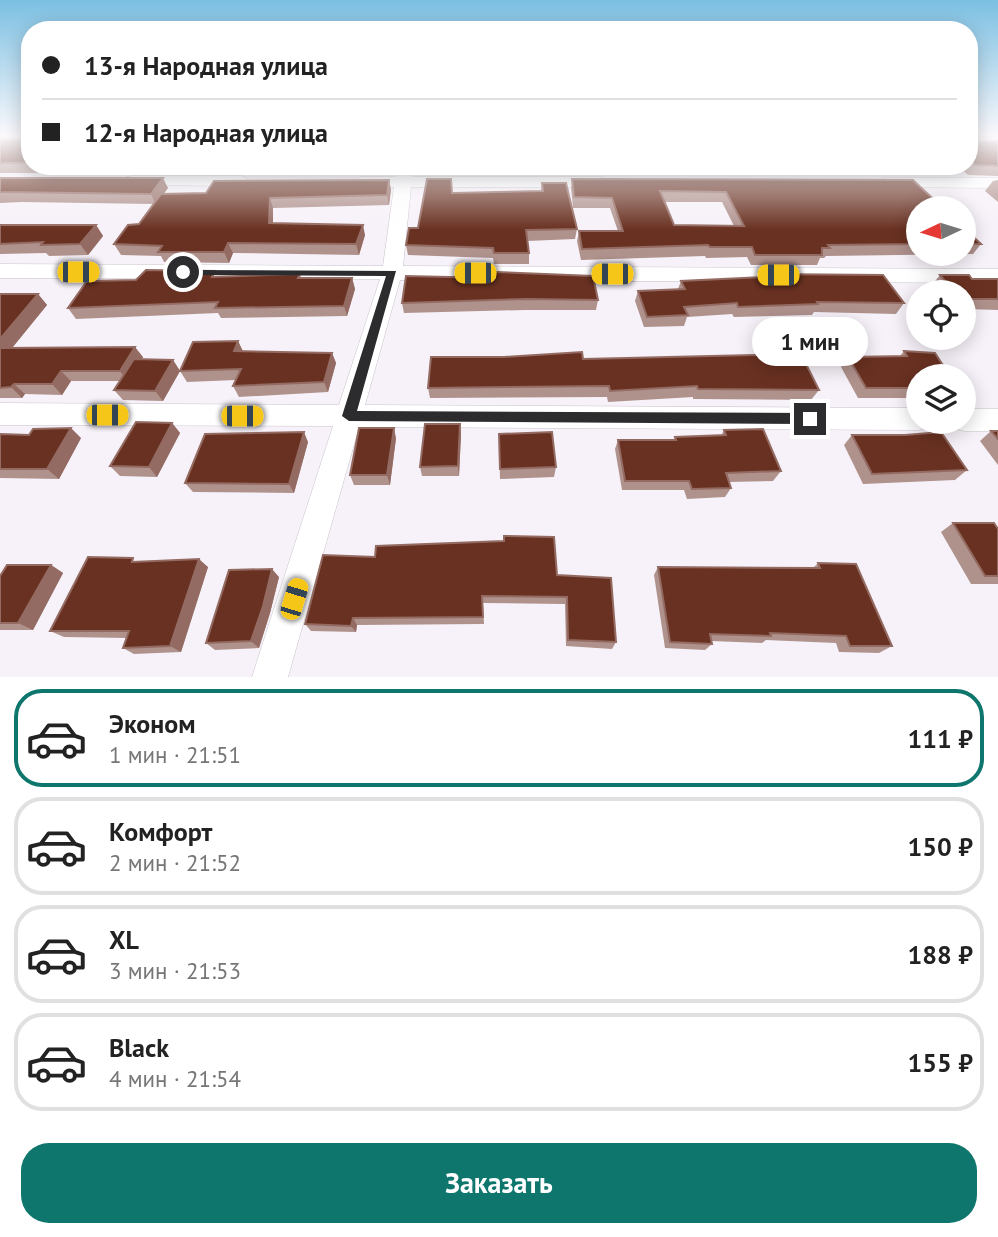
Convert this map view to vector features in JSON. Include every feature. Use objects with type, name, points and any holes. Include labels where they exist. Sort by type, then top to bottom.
[{"type":"street","points":[[348,181],[396,175]]},
{"type":"street","points":[[270,677],[392,273],[404,175]]},
{"type":"street","points":[[432,175],[624,182]]},
{"type":"street","points":[[111,181],[264,181]]},
{"type":"street","points":[[873,183],[998,183]]},
{"type":"street","points":[[0,271],[998,276]]},
{"type":"street","points":[[0,414],[906,419]]},
{"type":"street","points":[[976,420],[998,420]]},
{"type":"building","points":[[0,178],[163,178],[151,194],[0,192]]},
{"type":"building","points":[[427,179],[451,179],[452,193],[543,191],[542,183],[566,183],[577,229],[526,230],[529,253],[494,253],[493,248],[406,245],[409,228],[418,228]]},
{"type":"building","points":[[572,179],[913,180],[930,196],[906,196],[906,244],[828,245],[830,248],[822,248],[822,255],[755,255],[752,247],[708,245],[582,249],[579,231],[623,231],[612,198],[574,197]],"holes":[[[660,191],[726,192],[744,226],[674,225]]]},
{"type":"building","points":[[389,180],[387,195],[270,198],[269,223],[363,225],[356,244],[228,243],[224,252],[158,252],[162,246],[114,244],[128,225],[139,224],[161,194],[206,193],[214,181]]},
{"type":"building","points":[[0,225],[96,225],[80,244],[41,245],[43,242],[0,244]]},
{"type":"building","points":[[146,270],[215,271],[212,277],[300,274],[298,278],[352,278],[344,306],[215,308],[218,302],[68,308],[87,281],[136,280]]},
{"type":"building","points":[[495,272],[593,276],[598,300],[526,299],[402,303],[406,276],[495,278]]},
{"type":"building","points":[[765,274],[883,275],[904,303],[817,302],[818,304],[738,307],[737,303],[684,307],[688,315],[647,317],[638,291],[685,289],[681,281],[766,277]]},
{"type":"building","points":[[940,275],[998,279],[998,299],[976,299],[976,280],[944,280]]},
{"type":"building","points":[[0,294],[38,294],[0,339]]},
{"type":"building","points":[[238,341],[234,351],[332,353],[324,382],[233,386],[241,369],[180,371],[193,342]]},
{"type":"building","points":[[135,347],[120,371],[61,371],[52,384],[14,384],[0,388],[0,348]]},
{"type":"building","points":[[904,351],[935,353],[942,364],[906,364],[906,388],[866,388],[848,357],[907,356]]},
{"type":"building","points":[[582,352],[583,359],[801,354],[819,390],[698,389],[697,386],[610,391],[609,386],[428,388],[431,357],[504,357]]},
{"type":"building","points":[[134,359],[173,360],[155,391],[114,390]]},
{"type":"building","points":[[136,422],[172,423],[149,467],[110,466]]},
{"type":"building","points":[[425,424],[460,424],[458,466],[420,467]]},
{"type":"building","points":[[71,428],[47,469],[0,469],[0,434],[29,435],[33,429]]},
{"type":"building","points":[[359,428],[394,428],[387,475],[350,475]]},
{"type":"building","points":[[763,429],[781,471],[726,473],[731,488],[692,489],[689,481],[625,481],[618,440],[676,440],[675,437],[726,435],[724,430]]},
{"type":"building","points":[[304,432],[289,484],[185,483],[205,434]]},
{"type":"building","points":[[552,432],[556,467],[500,469],[499,434]]},
{"type":"building","points":[[942,434],[967,470],[872,474],[852,435]]},
{"type":"building","points":[[953,523],[994,523],[998,529],[998,576],[985,576]]},
{"type":"building","points":[[504,536],[554,537],[557,575],[611,578],[616,642],[568,640],[567,597],[482,596],[483,617],[353,618],[351,626],[305,624],[323,555],[375,557],[376,546],[504,541]]},
{"type":"building","points":[[88,557],[133,558],[132,562],[199,559],[170,646],[123,648],[129,631],[50,631]]},
{"type":"building","points":[[818,563],[856,564],[892,646],[850,646],[846,636],[770,633],[771,636],[710,634],[712,644],[670,642],[658,567],[820,568]]},
{"type":"building","points":[[7,565],[51,565],[18,623],[0,623],[0,576]]},
{"type":"building","points":[[272,569],[251,641],[206,643],[229,570]]},
{"type":"route","points":[[183,272],[392,273],[349,416],[810,419]]}]
